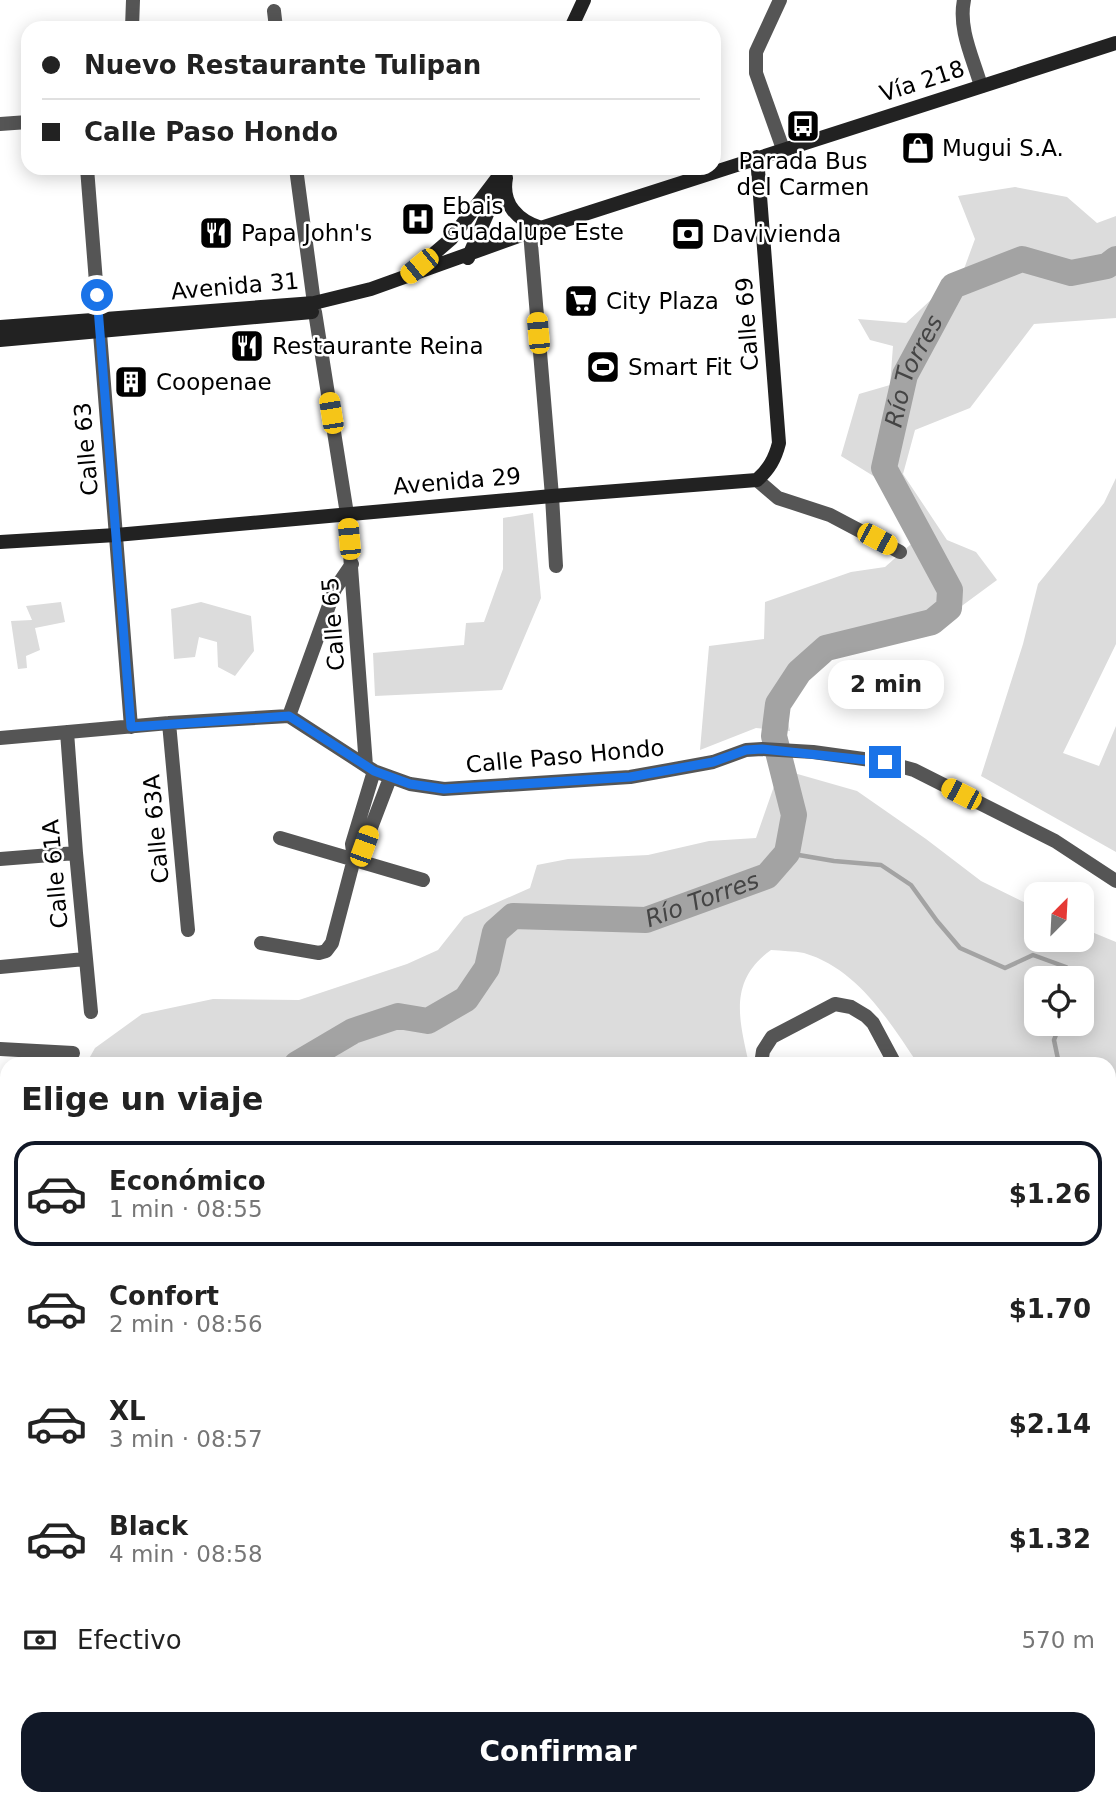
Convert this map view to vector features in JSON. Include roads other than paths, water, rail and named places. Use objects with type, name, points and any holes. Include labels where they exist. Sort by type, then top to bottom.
[{"type":"main road","points":[[574,21],[584,0]]},
{"type":"main road","name":"Vía 218","points":[[721,171],[757,157],[1116,43]]},
{"type":"main road","name":"Calle 69","points":[[757,157],[779,443],[775,459],[757,480]]},
{"type":"main road","points":[[407,276],[451,239],[501,175]]},
{"type":"main road","points":[[467,257],[503,175]]},
{"type":"main road","points":[[506,175],[506,200],[534,234]]},
{"type":"main road","name":"Vía 218","points":[[467,257],[709,175]]},
{"type":"main road","name":"Avenida 31","points":[[315,307],[467,257]]},
{"type":"main road","name":"Avenida 31","points":[[0,340],[99,326],[315,307],[374,296],[467,257]]},
{"type":"main road","name":"Avenida 31","points":[[0,327],[99,326]]},
{"type":"main road","name":"Avenida 29","points":[[0,542],[116,535],[757,480]]},
{"type":"street","points":[[132,21],[133,0]]},
{"type":"street","points":[[780,0],[756,52],[755,61],[756,73],[783,149]]},
{"type":"street","points":[[964,0],[961,17],[981,86]]},
{"type":"street","points":[[274,12],[275,21]]},
{"type":"street","points":[[0,124],[21,122]]},
{"type":"street","name":"Calle 63","points":[[88,175],[131,727]]},
{"type":"street","name":"Calle 65","points":[[261,943],[319,953],[326,951],[332,943],[354,859],[352,844],[370,769],[347,514],[297,175]]},
{"type":"street","points":[[534,234],[556,565]]},
{"type":"street","points":[[757,480],[778,498],[830,515],[900,551]]},
{"type":"street","points":[[0,738],[169,723],[289,716],[335,589],[352,565]]},
{"type":"street","name":"Calle Paso Hondo","points":[[289,716],[370,769],[410,784],[444,789],[630,777],[713,762],[746,750],[762,749],[813,752],[885,762],[914,770],[1055,841],[1116,880]]},
{"type":"street","name":"Calle 63A","points":[[169,723],[188,930]]},
{"type":"street","name":"Calle 61A","points":[[67,732],[91,1012]]},
{"type":"street","name":"Calle 65","points":[[354,859],[364,846],[390,778]]},
{"type":"street","points":[[280,838],[423,880]]},
{"type":"street","points":[[0,859],[76,853]]},
{"type":"street","points":[[0,967],[85,959]]},
{"type":"street","points":[[762,1057],[772,1037],[835,1004],[851,1007],[866,1016],[873,1023],[891,1057]]},
{"type":"street","points":[[0,1049],[73,1053]]},
{"type":"waterway","name":"Río Torres","points":[[309,1057],[353,1031],[398,1016],[428,1021],[466,999],[487,968],[495,932],[513,916],[646,920],[767,876],[787,853],[794,815],[774,736],[778,704],[799,672],[826,648],[932,622],[949,608],[950,590],[884,468],[905,375],[953,286],[1022,259],[1071,273],[1107,266],[1116,259]]},
{"type":"waterway","points":[[787,853],[881,865],[911,885],[960,948],[1005,968],[1033,955],[1063,966]]},
{"type":"waterway","points":[[1056,1036],[1058,1057]]},
{"type":"place","name":"Parada Bus del Carmen","points":[[803,126]]},
{"type":"place","name":"Mugui S.A.","points":[[918,148]]},
{"type":"place","name":"Ebais Guadalupe Este","points":[[418,219]]},
{"type":"place","name":"Papa John's","points":[[216,233]]},
{"type":"place","name":"Davivienda","points":[[688,234]]},
{"type":"place","name":"City Plaza","points":[[581,301]]},
{"type":"place","name":"Restaurante Reina","points":[[247,346]]},
{"type":"place","name":"Smart Fit","points":[[603,367]]},
{"type":"place","name":"Coopenae","points":[[131,382]]}]
